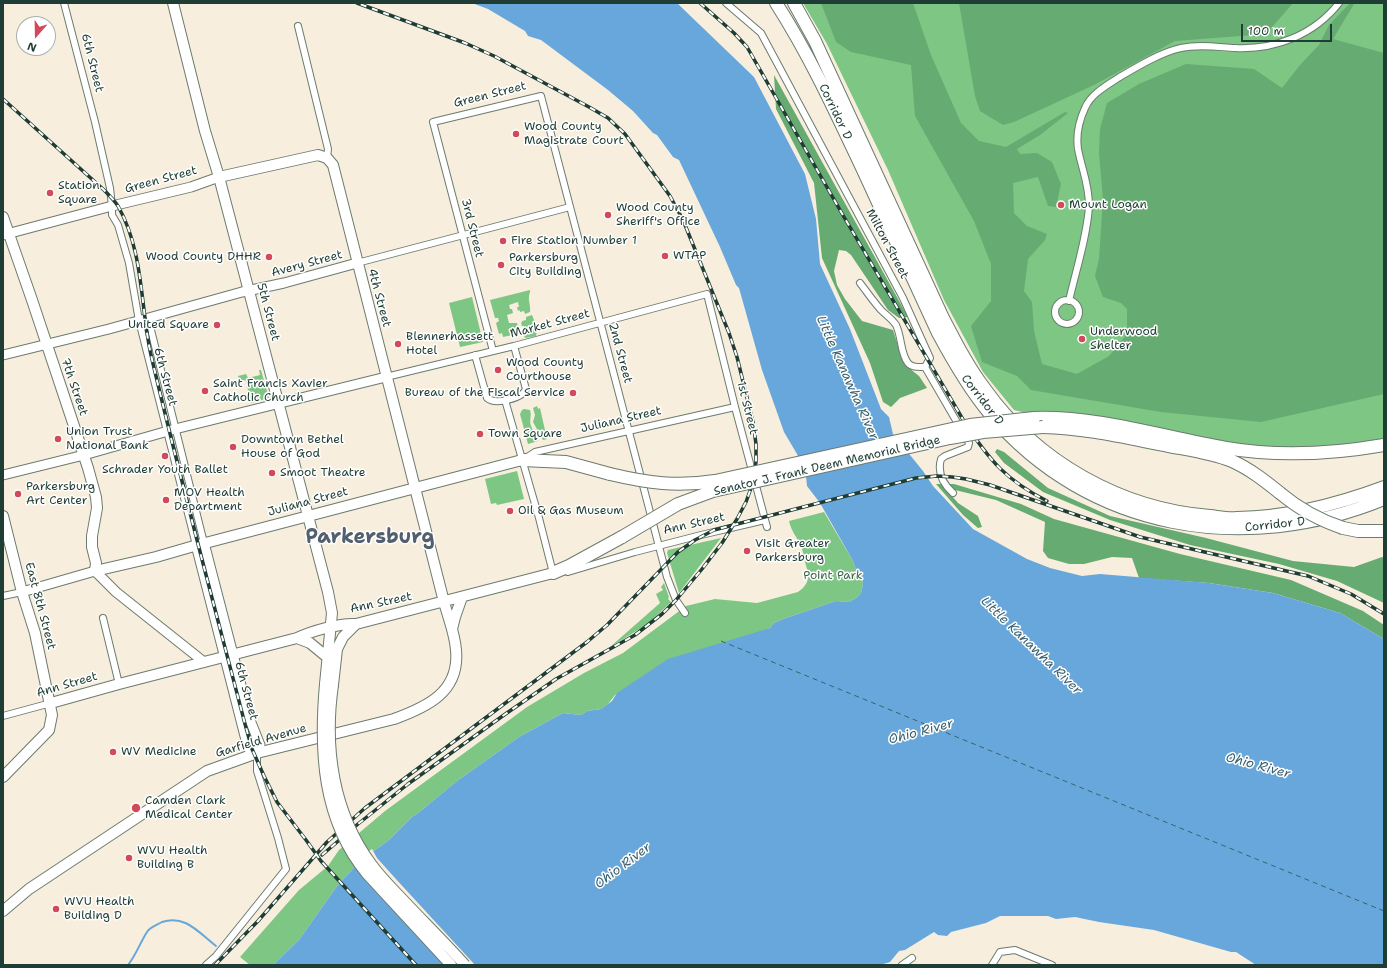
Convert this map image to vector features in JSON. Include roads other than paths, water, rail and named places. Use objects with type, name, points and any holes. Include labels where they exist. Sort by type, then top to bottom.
[{"type":"highway","name":"Corridor D","points":[[776,3],[813,66],[844,128],[932,320],[954,363],[990,414],[1027,451],[1052,471],[1097,497],[1141,514],[1188,526],[1218,529],[1249,529],[1281,526],[1329,517],[1384,499]]},
{"type":"highway","name":"Corridor D","points":[[794,3],[815,40],[957,345],[994,402],[1035,444],[1068,468],[1115,494],[1157,507],[1198,516],[1235,518],[1289,514],[1335,504],[1384,487]]},
{"type":"highway","name":"Senator J. Frank Deem Memorial Bridge","points":[[522,460],[566,462],[646,482],[694,484],[716,481],[970,425],[1058,417],[1092,421],[1226,448],[1265,452],[1316,453],[1352,450],[1384,445]]},
{"type":"highway","name":"Senator J. Frank Deem Memorial Bridge","points":[[553,573],[622,537],[678,504],[713,491],[950,438],[983,432],[1043,427],[1067,428],[1095,432],[1214,455],[1244,467],[1261,478],[1294,505],[1326,522],[1358,531],[1384,531]]},
{"type":"main road","name":"5th Street","points":[[173,3],[205,131],[219,177],[323,572],[332,613],[327,657],[329,685]]},
{"type":"main road","name":"Green Street","points":[[219,177],[318,155],[327,158]]},
{"type":"main road","name":"4th Street","points":[[327,158],[333,165],[444,602]]},
{"type":"main road","name":"7th Street","points":[[3,217],[6,235],[32,300],[84,455],[96,497],[97,508],[92,536],[92,547],[96,562],[95,571]]},
{"type":"main road","name":"Juliana Street","points":[[95,571],[156,557],[414,487],[522,460]]},
{"type":"main road","name":"East 8th Street","points":[[3,516],[22,592],[35,633],[51,703],[52,719],[49,730],[3,777]]},
{"type":"main road","name":"Ann Street","points":[[51,703],[297,638],[343,624],[356,624],[553,573]]},
{"type":"main road","points":[[452,631],[462,597]]},
{"type":"main road","name":"Garfield Avenue","points":[[3,911],[29,889],[204,773],[257,754],[394,719],[412,713],[429,704],[446,688],[453,675],[456,657],[456,649],[444,602]]},
{"type":"main road","points":[[332,613],[338,617],[343,624]]},
{"type":"main road","points":[[356,624],[343,637],[336,650],[322,722],[323,763],[330,797],[339,827],[359,865],[451,965]]},
{"type":"main road","points":[[297,638],[310,643],[327,657]]},
{"type":"main road","points":[[329,685],[331,757],[333,774],[340,803],[348,826],[364,854],[381,876],[465,965]]},
{"type":"main road","points":[[48,690],[56,695],[66,698]]},
{"type":"street","name":"6th Street","points":[[64,3],[95,122],[110,188],[112,215],[118,225],[129,263],[139,321],[171,430],[229,656],[248,748],[257,754]]},
{"type":"street","name":"Milton Street","points":[[726,3],[760,33],[903,298],[930,358],[925,367]]},
{"type":"street","points":[[1069,301],[1083,242],[1089,206],[1087,180],[1078,149],[1078,138],[1081,117],[1090,99],[1099,90],[1126,73],[1165,53],[1181,48],[1201,45],[1253,48],[1282,43],[1305,34],[1326,17],[1339,3]]},
{"type":"street","name":"4th Street","points":[[298,26],[328,150],[327,158]]},
{"type":"street","name":"Green Street","points":[[444,119],[541,96]]},
{"type":"street","name":"2nd Street","points":[[541,96],[667,577],[676,600],[686,613]]},
{"type":"street","name":"3rd Street","points":[[444,119],[433,122],[493,351]]},
{"type":"street","name":"Green Street","points":[[6,235],[112,206],[191,187],[219,177]]},
{"type":"street","name":"Avery Street","points":[[3,355],[139,321],[570,207]]},
{"type":"street","points":[[860,283],[877,305],[893,321],[899,332],[905,357],[908,362],[914,367],[925,367],[969,443],[968,447],[941,459],[939,471],[946,486],[953,493]]},
{"type":"street","name":"Market Street","points":[[3,475],[84,455],[171,430],[514,346],[707,294]]},
{"type":"street","name":"1st Street","points":[[707,294],[735,408],[768,528]]},
{"type":"street","name":"6th Street","points":[[148,318],[171,430]]},
{"type":"street","points":[[475,355],[487,398],[496,402],[505,400],[521,396],[526,389],[514,346]]},
{"type":"street","points":[[505,400],[539,517],[553,573]]},
{"type":"street","name":"Juliana Street","points":[[522,460],[535,452],[735,408]]},
{"type":"street","name":"Ann Street","points":[[553,573],[561,574],[659,546],[765,520]]},
{"type":"street","points":[[95,571],[116,592],[204,662]]},
{"type":"street","name":"Juliana Street","points":[[3,596],[95,571]]},
{"type":"street","points":[[103,618],[119,684]]},
{"type":"street","name":"Ann Street","points":[[3,716],[51,703]]},
{"type":"street","points":[[206,965],[216,956],[286,869],[257,771],[257,754]]},
{"type":"street","points":[[992,965],[998,953],[1002,951],[1015,950],[1052,965]]},
{"type":"street","points":[[902,965],[912,958]]},
{"type":"water","points":[[472,3],[677,3],[754,77],[805,174],[816,219],[820,264],[850,329],[881,409],[889,417],[893,434],[923,471],[933,486],[973,529],[1027,559],[1050,568],[1082,576],[1100,574],[1209,583],[1273,593],[1340,613],[1384,639],[1384,965],[1256,965],[1236,952],[1231,952],[1154,930],[1075,917],[1056,919],[1048,916],[1000,916],[986,923],[951,932],[947,936],[938,935],[934,932],[905,950],[899,951],[890,962],[880,965],[273,965],[299,940],[337,886],[361,860],[389,840],[413,816],[457,781],[519,737],[563,713],[581,715],[587,711],[601,709],[612,701],[617,693],[668,659],[770,628],[774,623],[783,619],[836,601],[849,602],[861,593],[863,584],[862,577],[820,503],[807,486],[806,476],[797,454],[784,432],[762,370],[739,288],[736,285],[720,247],[679,160],[673,157],[657,135],[653,133],[633,111],[608,90],[541,40],[528,36],[525,31],[488,9]]},
{"type":"waterway","points":[[128,965],[148,930],[162,922],[170,920],[178,921],[191,926],[216,946]]},
{"type":"railway","points":[[322,855],[408,784],[504,715],[556,679],[635,635],[662,614],[702,569],[722,543],[737,519],[746,502],[751,488],[756,462],[756,444],[753,422],[737,357],[729,333],[683,220],[670,196],[625,134],[608,118],[494,56],[465,43],[357,3]]},
{"type":"railway","points":[[700,3],[734,33],[747,47],[844,217],[974,436],[991,459],[1010,477],[1020,485],[1047,501]]},
{"type":"railway","points":[[3,99],[106,192],[118,206],[133,242],[151,355],[197,540],[252,749],[277,802],[321,861],[416,965]]},
{"type":"railway","points":[[215,965],[258,921],[327,842],[365,808],[587,642],[607,625],[678,552],[695,540],[714,530],[916,478],[937,476],[952,477],[990,485],[1140,537],[1308,576],[1351,594],[1384,614]]},
{"type":"place","name":"Wood County Magistrate Court","points":[[516,134]]},
{"type":"place","name":"Station Square","points":[[50,193]]},
{"type":"place","name":"Mount Logan","points":[[1061,205]]},
{"type":"place","name":"Wood County Sheriff's Office","points":[[608,215]]},
{"type":"place","name":"Fire Station Number 1","points":[[503,241]]},
{"type":"place","name":"WTAP","points":[[665,256]]},
{"type":"place","name":"Wood County DHHR","points":[[269,257]]},
{"type":"place","name":"Parkersburg City Building","points":[[501,265]]},
{"type":"place","name":"United Square","points":[[217,325]]},
{"type":"place","name":"Underwood Shelter","points":[[1082,339]]},
{"type":"place","name":"Blennerhassett Hotel","points":[[398,344]]},
{"type":"place","name":"Wood County Courthouse","points":[[498,370]]},
{"type":"place","name":"Saint Francis Xavier Catholic Church","points":[[205,391]]},
{"type":"place","name":"Bureau of the Fiscal Service","points":[[573,393]]},
{"type":"place","name":"Town Square","points":[[480,434]]},
{"type":"place","name":"Union Trust National Bank","points":[[58,439]]},
{"type":"place","name":"Downtown Bethel House of God","points":[[233,447]]},
{"type":"place","name":"Schrader Youth Ballet","points":[[165,456]]},
{"type":"place","name":"Smoot Theatre","points":[[272,473]]},
{"type":"place","name":"Parkersburg Art Center","points":[[18,494]]},
{"type":"place","name":"MOV Health Department","points":[[166,500]]},
{"type":"place","name":"Oil & Gas Museum","points":[[510,511]]},
{"type":"place","name":"Visit Greater Parkersburg","points":[[747,551]]},
{"type":"place","name":"WV Medicine","points":[[113,752]]},
{"type":"place","name":"Camden Clark Medical Center","points":[[136,808]]},
{"type":"place","name":"WVU Health Building B","points":[[129,858]]},
{"type":"place","name":"WVU Health Building D","points":[[56,909]]},
{"type":"district","name":"Parkersburg","points":[[370,538]]},
{"type":"water label","name":"Little Kanawha River","points":[[847,378]]},
{"type":"water label","name":"Little Kanawha River","points":[[1031,646]]},
{"type":"water label","name":"Ohio River","points":[[921,732]]},
{"type":"water label","name":"Ohio River","points":[[1258,766]]},
{"type":"water label","name":"Ohio River","points":[[623,866]]},
{"type":"park label","name":"Point Park","points":[[833,576]]}]
